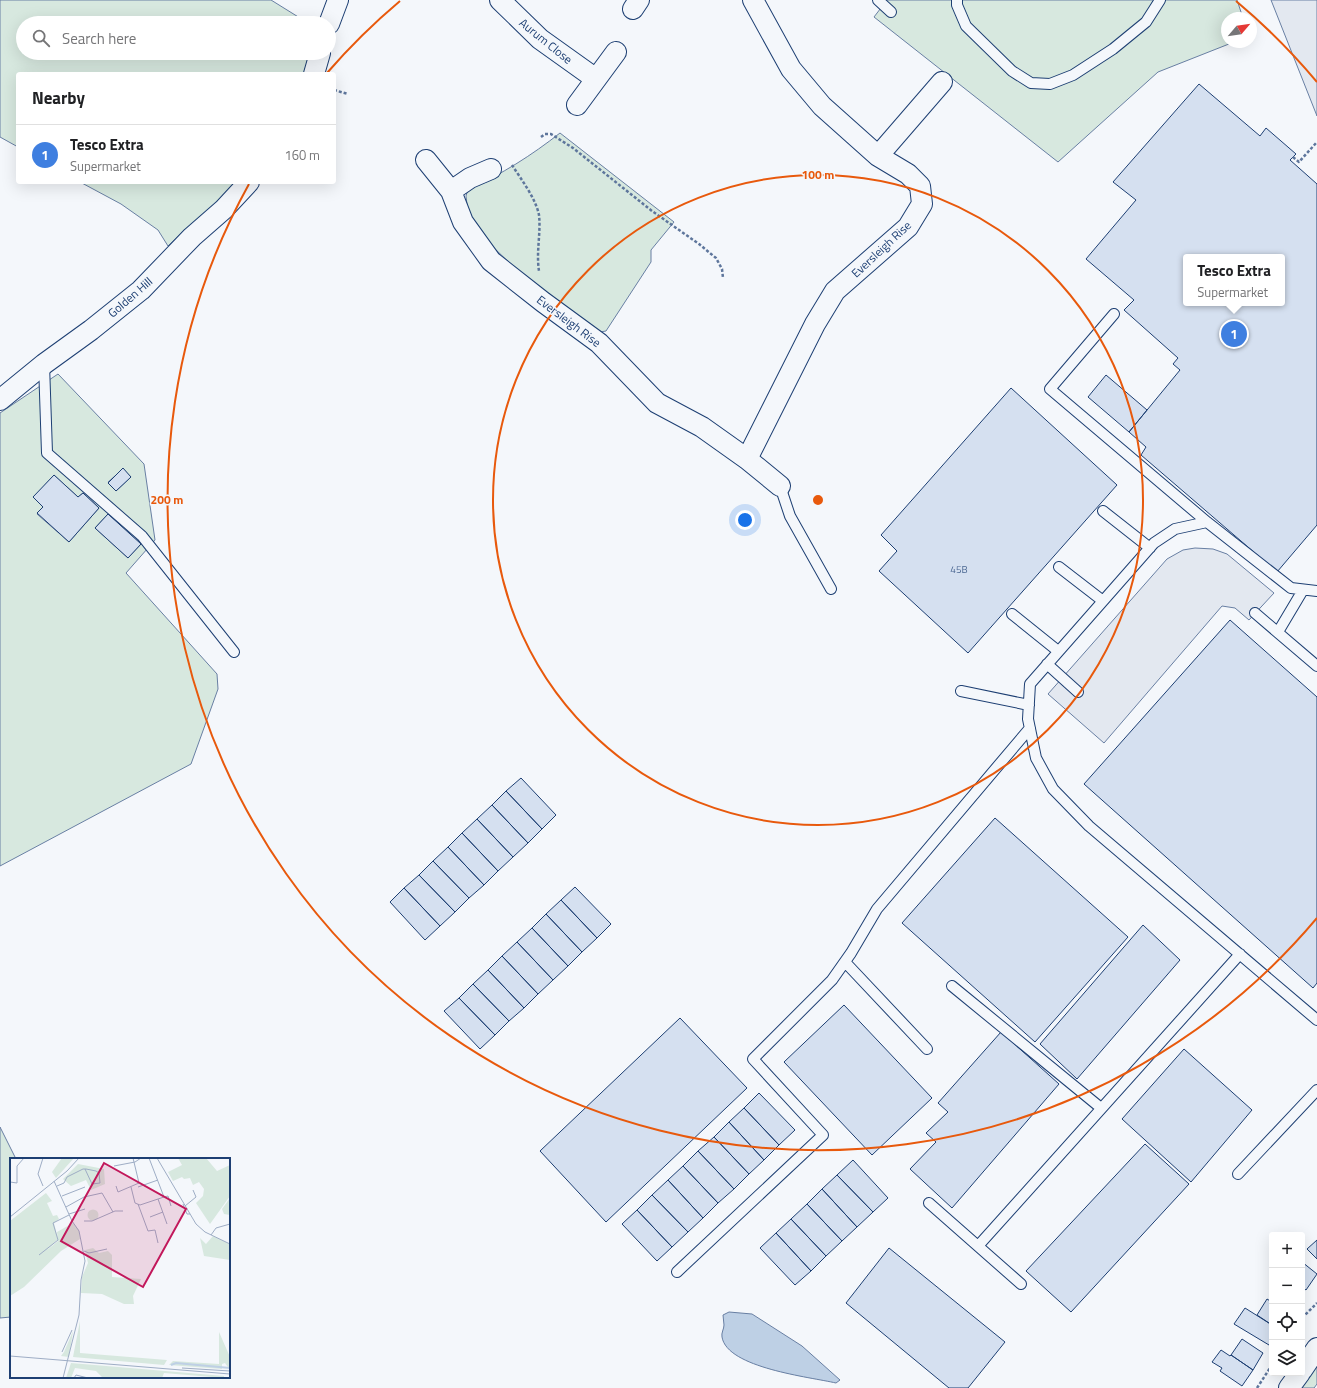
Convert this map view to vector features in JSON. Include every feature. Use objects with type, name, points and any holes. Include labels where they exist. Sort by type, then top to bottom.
[{"type":"street","points":[[332,16],[338,0]]},
{"type":"street","name":"Aurum Close","points":[[500,0],[540,39],[596,80]]},
{"type":"street","name":"Eversleigh Rise","points":[[747,459],[815,324],[835,291],[908,227],[922,204],[920,186],[908,174],[878,156],[822,106],[792,69],[753,0]]},
{"type":"street","points":[[577,105],[616,52]]},
{"type":"street","points":[[315,72],[318,60]]},
{"type":"street","points":[[878,156],[942,82]]},
{"type":"street","name":"Eversleigh Rise","points":[[426,160],[451,191],[462,222],[491,260],[543,302],[600,342],[657,403],[702,427],[747,459],[780,486]]},
{"type":"street","points":[[451,191],[470,178],[499,164]]},
{"type":"street","name":"Golden Hill","points":[[0,400],[140,290],[192,237],[224,209],[247,184]]},
{"type":"street","points":[[1305,1366],[1317,1348]]},
{"type":"street","points":[[1289,1388],[1298,1376]]},
{"type":"lane","points":[[878,0],[891,12]]},
{"type":"lane","points":[[957,0],[957,5],[966,26],[1012,72],[1031,83],[1050,84],[1073,75],[1113,49],[1146,22],[1160,0]]},
{"type":"lane","points":[[1114,314],[1050,388],[1207,522],[1291,588],[1317,591]]},
{"type":"lane","points":[[44,364],[47,453],[142,536],[234,652]]},
{"type":"lane","points":[[780,486],[790,516],[831,589]]},
{"type":"lane","points":[[1103,511],[1150,548]]},
{"type":"lane","points":[[1207,522],[1175,529],[1154,543],[1030,684],[1028,719],[1036,758],[1053,789],[1089,826],[1317,1020]]},
{"type":"lane","points":[[1059,567],[1103,600]]},
{"type":"lane","points":[[1278,632],[1303,590]]},
{"type":"lane","points":[[1255,613],[1317,666]]},
{"type":"lane","points":[[1012,614],[1058,651]]},
{"type":"lane","points":[[1047,664],[1078,692]]},
{"type":"lane","points":[[961,690],[1029,706]]},
{"type":"lane","points":[[677,1272],[823,1135],[752,1059],[832,980],[877,909],[1030,728]]},
{"type":"lane","points":[[978,1246],[1240,954]]},
{"type":"lane","points":[[844,962],[927,1049]]},
{"type":"lane","points":[[952,986],[1101,1108]]},
{"type":"lane","points":[[1238,1174],[1317,1090]]},
{"type":"lane","points":[[929,1203],[1021,1284]]},
{"type":"path","points":[[336,91],[348,94]]},
{"type":"path","points":[[541,137],[545,134],[551,134],[573,148],[652,211],[699,244],[716,258],[722,269],[723,278]]},
{"type":"path","points":[[1293,157],[1299,162],[1317,142]]},
{"type":"path","points":[[499,164],[535,202],[539,215],[537,261],[539,271]]},
{"type":"path","points":[[1305,1315],[1317,1303]]},
{"type":"path","points":[[1257,1388],[1269,1369]]},
{"type":"shaded area","points":[[0,0],[271,0],[297,16],[16,16],[16,60],[312,60],[309,72],[16,72],[16,146],[0,137]]},
{"type":"shaded area","points":[[887,0],[1237,0],[1241,12],[1221,12],[1221,47],[1158,72],[1058,162],[874,17]]},
{"type":"shaded area","points":[[1271,0],[1317,0],[1317,116]]},
{"type":"shaded area","points":[[560,133],[674,222],[651,250],[651,262],[606,331],[600,332],[534,286],[494,248],[479,231],[468,213],[466,196],[468,189],[516,164]]},
{"type":"shaded area","points":[[84,184],[240,184],[168,246],[158,230],[121,204]]},
{"type":"shaded area","points":[[58,374],[144,464],[155,540],[126,573],[217,674],[218,689],[191,764],[0,866],[0,413]],"holes":[[[123,469],[131,477],[116,491],[108,482]],[[54,475],[78,497],[83,493],[99,508],[69,542],[37,514],[43,507],[34,497]],[[108,514],[141,544],[128,558],[95,528]]]},
{"type":"shaded area","points":[[1195,548],[1213,549],[1227,554],[1274,593],[1249,620],[1235,608],[1222,606],[1104,743],[1048,694],[1167,559],[1183,550]]},
{"type":"shaded area","points":[[0,1127],[16,1158],[10,1158],[10,1317],[0,1318]]},
{"type":"shaded area","points":[[1317,1363],[1317,1384],[1314,1388],[1300,1388]]},
{"type":"water","points":[[729,1312],[752,1314],[802,1346],[840,1380],[836,1383],[790,1374],[753,1364],[738,1356],[727,1348],[722,1337],[724,1325],[723,1315]]},
{"type":"building","points":[[1199,84],[1260,136],[1266,128],[1296,154],[1290,160],[1317,184],[1317,525],[1277,572],[1141,455],[1146,447],[1129,432],[1180,370],[1173,364],[1178,358],[1124,310],[1134,300],[1086,259],[1136,200],[1113,182]]},
{"type":"building","points":[[1106,375],[1147,410],[1129,432],[1088,397]]},
{"type":"building","points":[[1011,388],[1117,485],[968,653],[879,571],[897,551],[881,535]]},
{"type":"building","points":[[123,468],[131,477],[116,491],[108,483]]},
{"type":"building","points":[[54,475],[78,497],[83,493],[99,508],[69,542],[37,513],[43,507],[33,497]]},
{"type":"building","points":[[108,514],[141,544],[128,558],[95,528]]},
{"type":"building","points":[[1230,620],[1317,697],[1317,983],[1313,988],[1084,784]]},
{"type":"building","points":[[521,778],[556,815],[542,829],[506,791]]},
{"type":"building","points":[[506,791],[542,829],[528,843],[492,805]]},
{"type":"building","points":[[492,805],[528,843],[513,857],[477,819]]},
{"type":"building","points":[[995,818],[1128,937],[1035,1042],[902,923]]},
{"type":"building","points":[[477,819],[513,857],[498,871],[462,833]]},
{"type":"building","points":[[462,833],[498,871],[484,885],[448,847]]},
{"type":"building","points":[[448,847],[484,885],[469,898],[433,861]]},
{"type":"building","points":[[433,861],[469,898],[455,912],[419,875]]},
{"type":"building","points":[[419,875],[455,912],[440,926],[404,888]]},
{"type":"building","points":[[575,887],[611,924],[597,938],[561,900]]},
{"type":"building","points":[[404,888],[440,926],[425,940],[390,902]]},
{"type":"building","points":[[561,900],[597,938],[582,952],[546,914]]},
{"type":"building","points":[[546,914],[582,952],[568,966],[532,928]]},
{"type":"building","points":[[1143,925],[1180,960],[1077,1079],[1040,1044]]},
{"type":"building","points":[[532,928],[568,966],[553,980],[517,942]]},
{"type":"building","points":[[517,942],[553,980],[538,994],[502,956]]},
{"type":"building","points":[[502,956],[538,994],[524,1008],[488,970]]},
{"type":"building","points":[[488,970],[524,1008],[509,1021],[473,984]]},
{"type":"building","points":[[473,984],[509,1021],[495,1035],[459,998]]},
{"type":"building","points":[[459,998],[495,1035],[480,1049],[444,1011]]},
{"type":"building","points":[[844,1005],[932,1098],[872,1155],[784,1062]]},
{"type":"building","points":[[680,1018],[747,1088],[606,1222],[540,1151]]},
{"type":"building","points":[[1001,1032],[1059,1084],[952,1208],[910,1169],[936,1142],[926,1133],[948,1112],[938,1103]]},
{"type":"building","points":[[1184,1049],[1252,1110],[1191,1182],[1122,1119]]},
{"type":"building","points":[[759,1093],[795,1130],[779,1145],[744,1108]]},
{"type":"building","points":[[744,1108],[779,1145],[764,1160],[729,1122]]},
{"type":"building","points":[[729,1122],[764,1160],[749,1174],[714,1137]]},
{"type":"building","points":[[714,1137],[749,1174],[734,1189],[698,1151]]},
{"type":"building","points":[[1145,1144],[1189,1184],[1071,1312],[1026,1271]]},
{"type":"building","points":[[698,1151],[734,1189],[718,1203],[683,1166]]},
{"type":"building","points":[[853,1160],[888,1198],[873,1212],[837,1175]]},
{"type":"building","points":[[683,1166],[718,1203],[703,1218],[668,1180]]},
{"type":"building","points":[[837,1175],[873,1212],[857,1227],[822,1189]]},
{"type":"building","points":[[668,1180],[703,1218],[688,1232],[652,1195]]},
{"type":"building","points":[[822,1189],[857,1227],[842,1241],[807,1204]]},
{"type":"building","points":[[652,1195],[688,1232],[672,1247],[637,1210]]},
{"type":"building","points":[[807,1204],[842,1241],[826,1256],[791,1219]]},
{"type":"building","points":[[637,1210],[672,1247],[657,1261],[622,1224]]},
{"type":"building","points":[[791,1219],[826,1256],[811,1271],[776,1233]]},
{"type":"building","points":[[776,1233],[811,1271],[795,1285],[760,1248]]},
{"type":"building","points":[[1317,1240],[1317,1259],[1307,1249]]},
{"type":"building","points":[[889,1248],[1005,1342],[968,1388],[949,1388],[846,1303]]},
{"type":"building","points":[[1305,1264],[1317,1274],[1306,1290],[1305,1289]]},
{"type":"building","points":[[1267,1299],[1269,1300],[1269,1323],[1257,1315]]},
{"type":"building","points":[[1245,1308],[1269,1323],[1269,1345],[1234,1324]]},
{"type":"building","points":[[1242,1339],[1263,1353],[1253,1370],[1231,1355]]},
{"type":"building","points":[[1221,1350],[1253,1370],[1242,1386],[1220,1371],[1222,1368],[1212,1362]]},
{"type":"place","name":"Tesco Extra","points":[[1234,334]]}]
